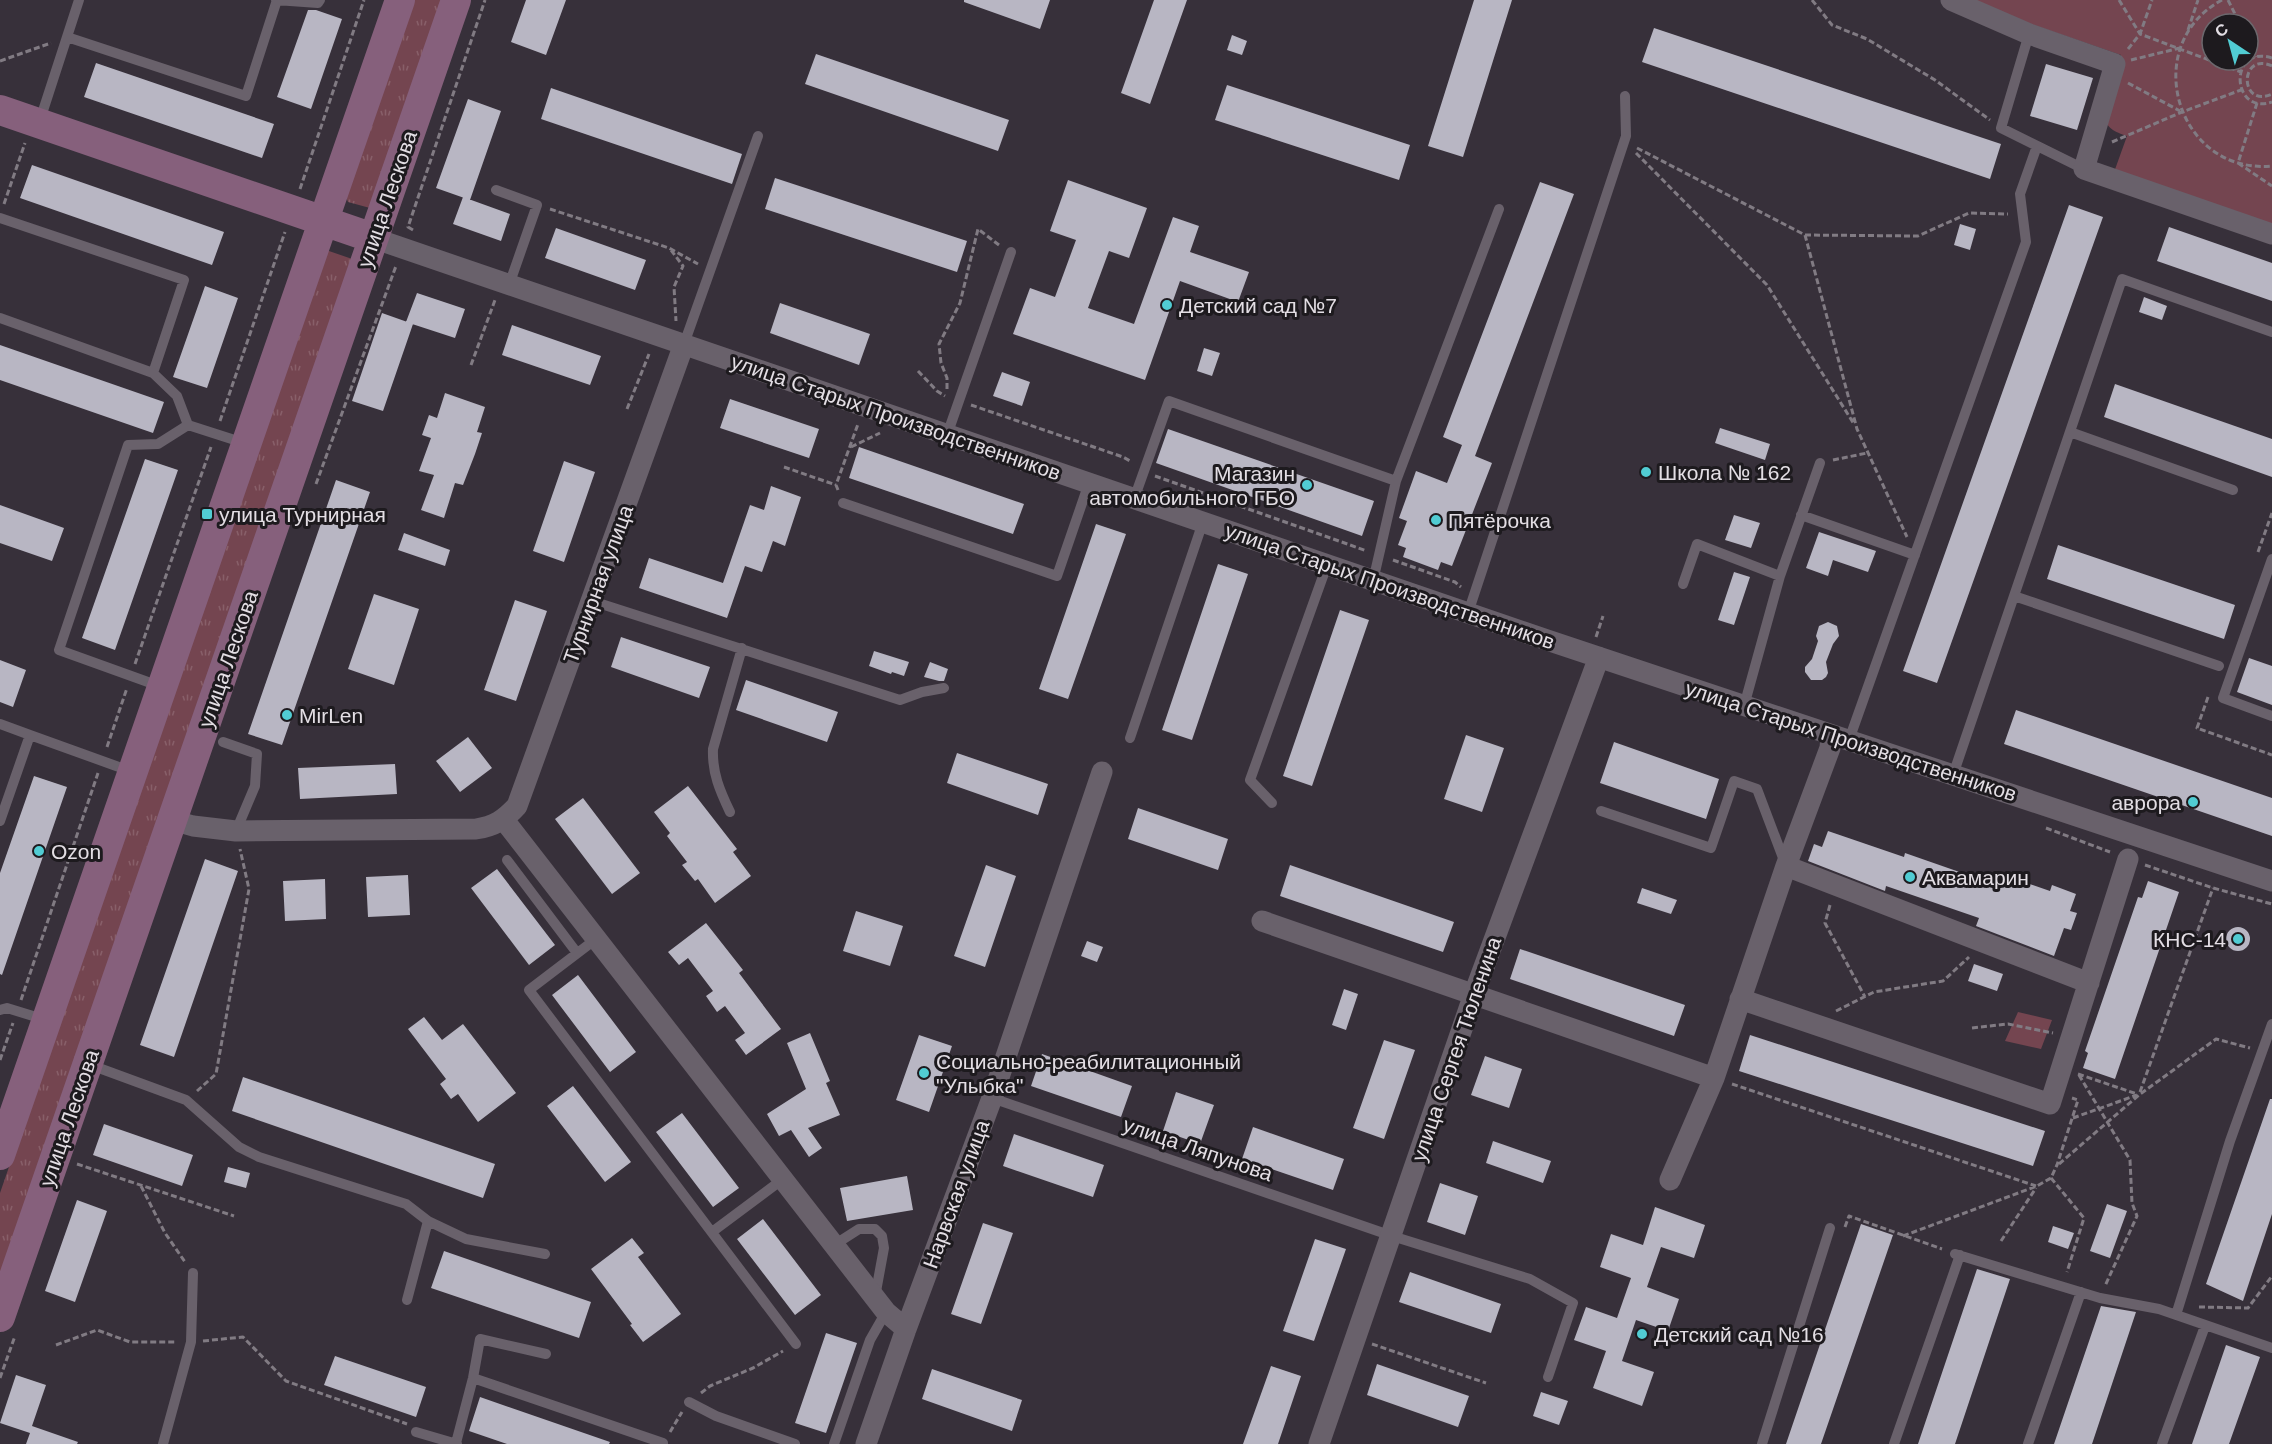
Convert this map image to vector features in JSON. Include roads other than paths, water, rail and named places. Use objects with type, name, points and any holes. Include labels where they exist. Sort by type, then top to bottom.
[{"type":"main road","points":[[0,1155],[400,0]]},
{"type":"main road","name":"улица Лескова","points":[[0,1317],[456,0]]},
{"type":"main road","name":"улица Старых Производственников","points":[[0,110],[33,129],[373,238]]},
{"type":"street","points":[[1951,0],[2114,69],[2086,160],[2272,234]]},
{"type":"street","name":"улица Старых Производственников","points":[[373,238],[502,292],[679,343],[1373,581],[1470,605],[1597,648],[1744,706],[2272,881]]},
{"type":"street","name":"Турнирная улица","points":[[504,820],[517,806],[592,601],[679,343]]},
{"type":"street","name":"улица Сергея Тюленина","points":[[1319,1444],[1474,994],[1597,648]]},
{"type":"street","points":[[1670,1180],[1714,1078],[1786,866],[1830,748],[1840,738]]},
{"type":"street","name":"Нарвская улица","points":[[866,1444],[992,1098],[1102,772]]},
{"type":"street","points":[[172,820],[193,826],[236,831],[476,829],[490,827],[504,820],[881,1305],[906,1329]]},
{"type":"street","points":[[1740,999],[2050,1104],[2128,859]]},
{"type":"street","points":[[1786,866],[2089,983]]},
{"type":"street","points":[[1262,921],[1714,1078]]},
{"type":"lane","points":[[33,129],[80,0]]},
{"type":"lane","points":[[67,37],[246,96],[277,0],[318,3],[320,0]]},
{"type":"lane","points":[[2029,34],[2001,128],[2037,146],[2086,160]]},
{"type":"lane","points":[[1470,605],[1626,136],[1625,96]]},
{"type":"lane","points":[[679,343],[710,271],[758,136]]},
{"type":"lane","points":[[1840,738],[1915,555],[2026,242],[2020,195],[2037,146]]},
{"type":"lane","points":[[496,190],[537,205],[502,292]]},
{"type":"lane","points":[[1373,581],[1396,481],[1499,208]]},
{"type":"lane","points":[[0,218],[184,280],[153,373]]},
{"type":"lane","points":[[947,435],[1011,252]]},
{"type":"lane","points":[[1953,775],[2122,279],[2272,332]]},
{"type":"lane","points":[[0,318],[153,373],[177,396],[188,425]]},
{"type":"lane","points":[[1134,499],[1169,402],[1396,481]]},
{"type":"lane","points":[[188,425],[246,444]]},
{"type":"lane","points":[[162,687],[59,650],[128,445],[158,444],[188,425]]},
{"type":"lane","points":[[2070,432],[2233,490]]},
{"type":"lane","points":[[1744,706],[1779,576],[1820,463]]},
{"type":"lane","points":[[843,503],[1057,576],[1089,483]]},
{"type":"lane","points":[[1801,515],[1915,555]]},
{"type":"lane","points":[[1130,738],[1203,522]]},
{"type":"lane","points":[[1683,584],[1697,544],[1779,576]]},
{"type":"lane","points":[[2272,560],[2223,698],[2272,716]]},
{"type":"lane","points":[[1272,803],[1250,780],[1327,565]]},
{"type":"lane","points":[[2014,596],[2219,666]]},
{"type":"lane","points":[[592,601],[900,700],[922,692],[944,688]]},
{"type":"lane","points":[[730,812],[717,786],[713,749],[742,648]]},
{"type":"lane","points":[[0,724],[133,772]]},
{"type":"lane","points":[[0,821],[30,735]]},
{"type":"lane","points":[[223,742],[257,754],[255,786],[236,831]]},
{"type":"lane","points":[[1601,811],[1711,848],[1734,781],[1757,789],[1786,866]]},
{"type":"lane","points":[[507,860],[577,953]]},
{"type":"lane","points":[[596,939],[529,990],[796,1344]]},
{"type":"lane","points":[[6,1007],[46,1021]]},
{"type":"lane","points":[[2176,1315],[2230,1141],[2272,1024]]},
{"type":"lane","points":[[88,1064],[186,1100],[239,1147],[259,1157],[406,1204],[428,1221],[466,1239],[545,1254]]},
{"type":"lane","name":"улица Ляпунова","points":[[992,1098],[1392,1236],[1530,1279],[1573,1303],[1548,1377]]},
{"type":"lane","points":[[712,1232],[783,1179]]},
{"type":"lane","points":[[406,1300],[428,1221]]},
{"type":"lane","points":[[1762,1444],[1830,1228]]},
{"type":"lane","points":[[834,1245],[859,1229],[875,1229],[882,1236],[884,1248],[881,1305],[834,1444]]},
{"type":"lane","points":[[1894,1444],[1958,1255],[2100,1298],[2159,1309],[2272,1348]]},
{"type":"lane","points":[[163,1444],[191,1342],[193,1273]]},
{"type":"lane","points":[[2028,1444],[2081,1292]]},
{"type":"lane","points":[[2162,1444],[2205,1326]]},
{"type":"lane","points":[[416,1432],[457,1444],[480,1340],[546,1354]]},
{"type":"lane","points":[[473,1378],[663,1443]]},
{"type":"lane","points":[[688,1402],[716,1416],[795,1444]]},
{"type":"place","name":"Детский сад №7","points":[[1167,305]]},
{"type":"place","name":"Школа № 162","points":[[1646,472]]},
{"type":"place","name":"Магазин автомобильного ГБО","points":[[1307,485]]},
{"type":"place","name":"улица Турнирная","points":[[207,514]]},
{"type":"place","name":"Пятёрочка","points":[[1436,520]]},
{"type":"place","name":"MirLen","points":[[287,715]]},
{"type":"place","name":"аврора","points":[[2193,802]]},
{"type":"place","name":"Ozon","points":[[39,851]]},
{"type":"place","name":"Аквамарин","points":[[1910,877]]},
{"type":"place","name":"КНС-14","points":[[2238,939]]},
{"type":"place","name":"Социально-реабилитационный \"Улыбка\"","points":[[924,1073]]},
{"type":"place","name":"Детский сад №16","points":[[1642,1334]]}]
